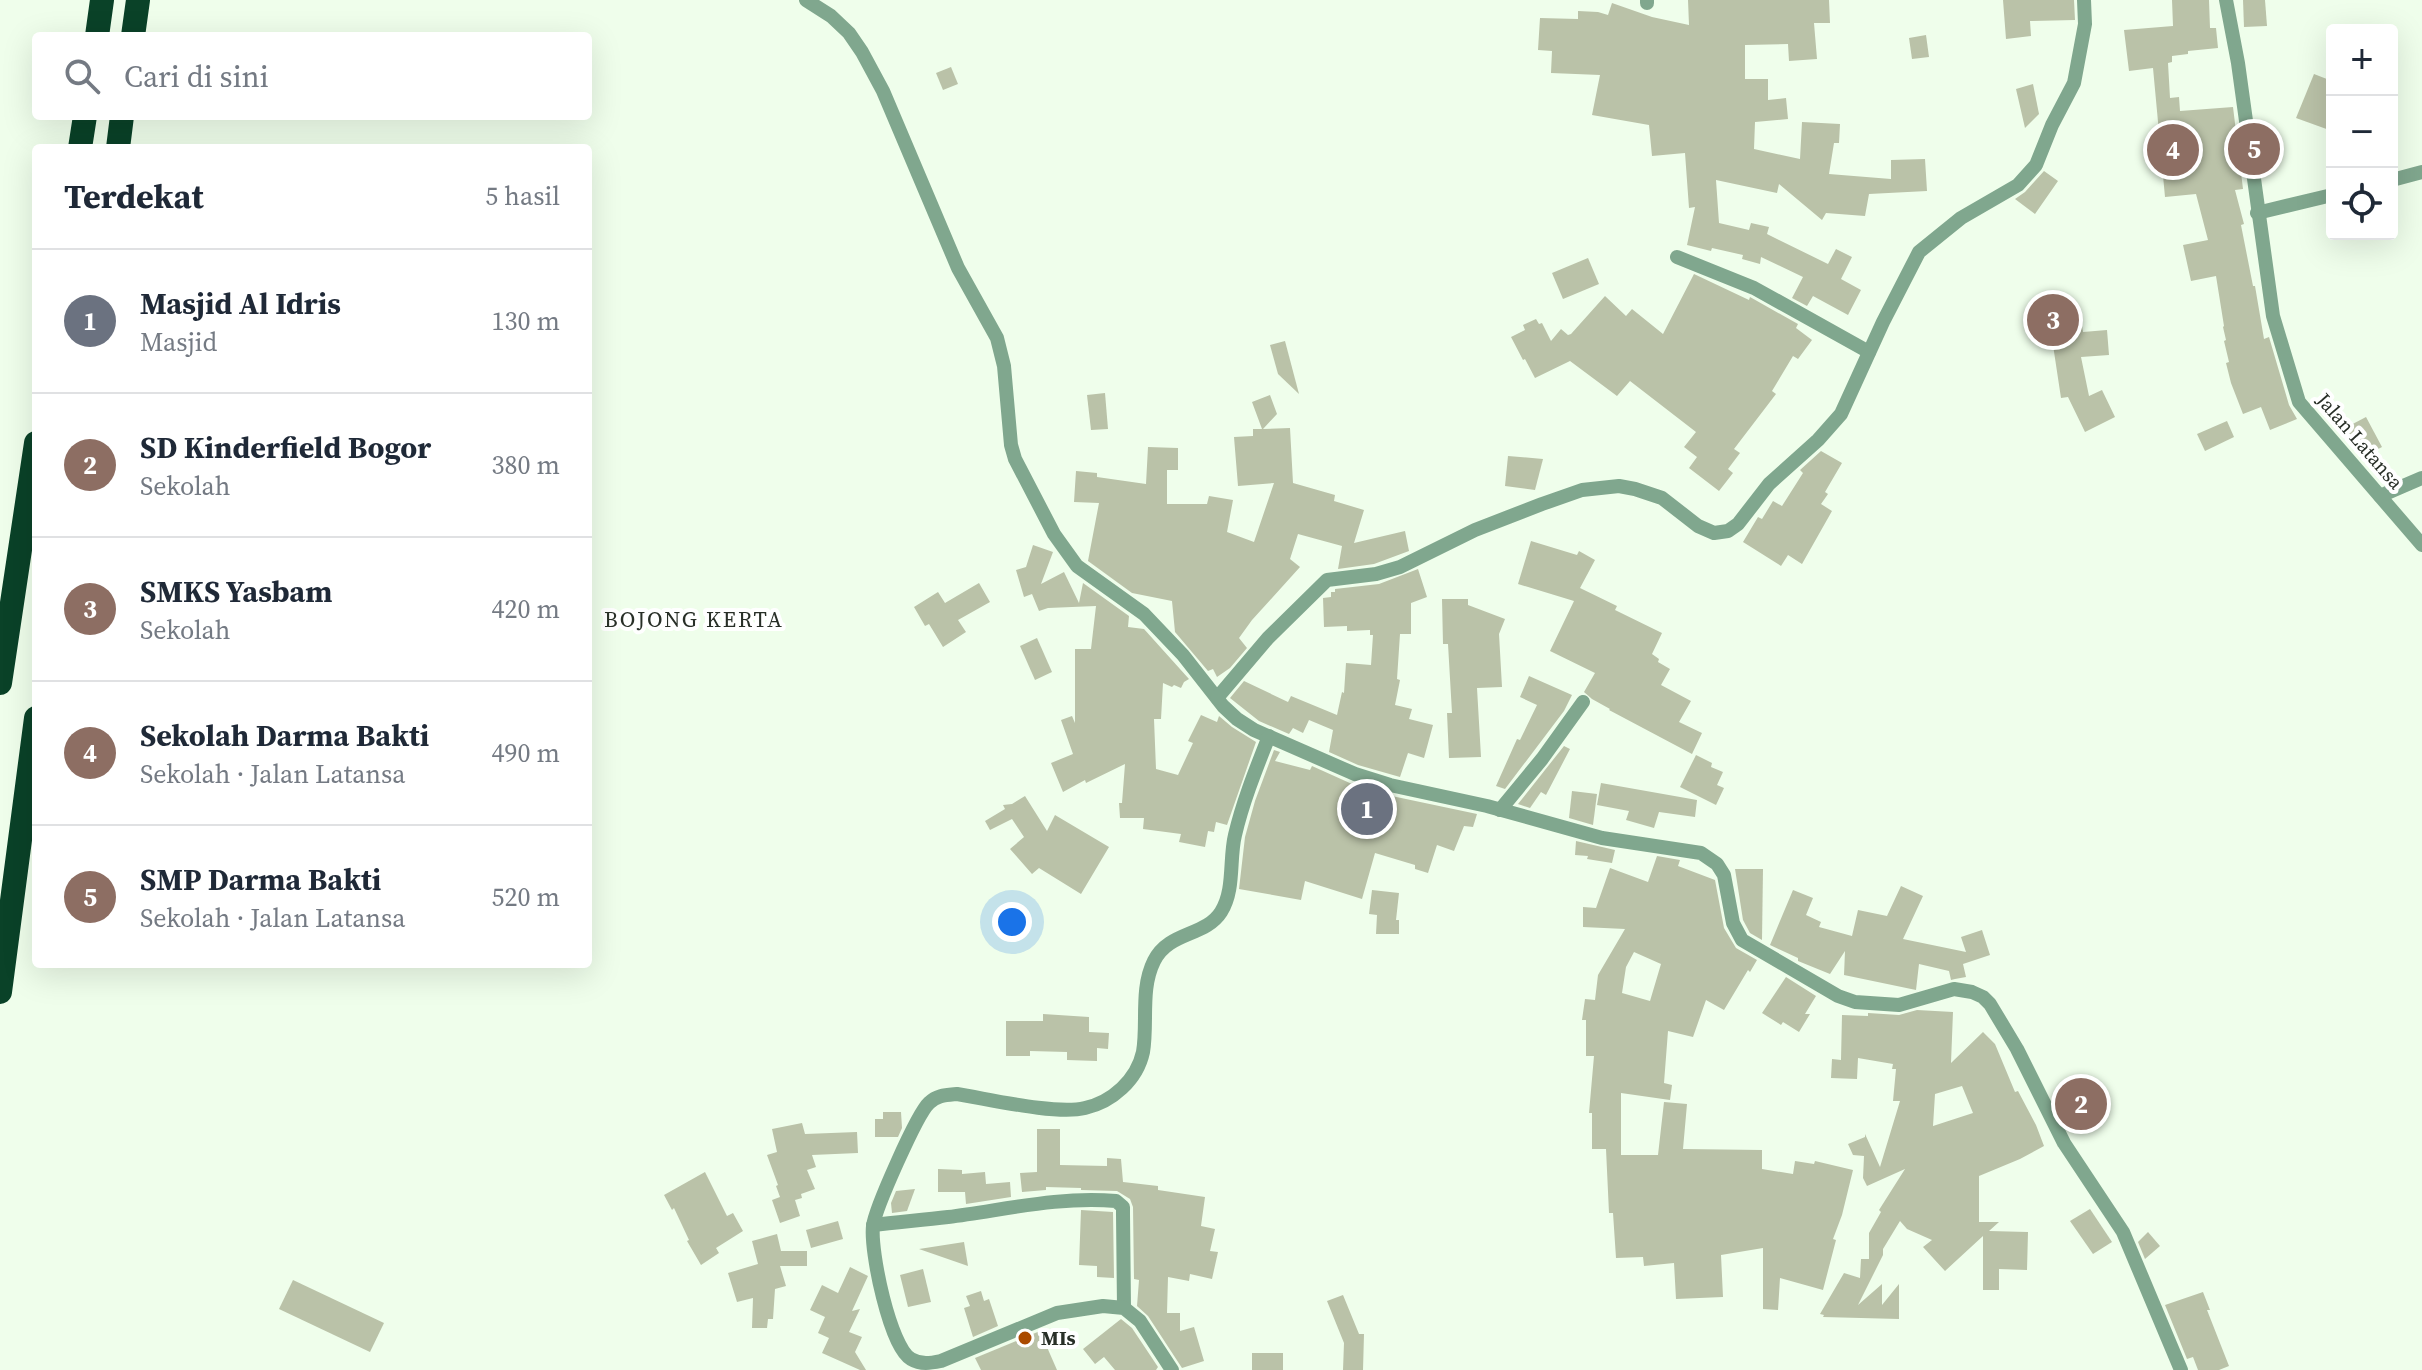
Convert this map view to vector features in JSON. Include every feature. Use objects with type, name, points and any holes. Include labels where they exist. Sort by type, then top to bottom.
[{"type":"highway","points":[[98,32],[102,0]]},
{"type":"highway","points":[[134,32],[138,0]]},
{"type":"highway","points":[[81,144],[84,120]]},
{"type":"highway","points":[[118,144],[122,120]]},
{"type":"highway","points":[[0,683],[32,470]]},
{"type":"highway","points":[[0,992],[32,748]]},
{"type":"street","points":[[806,0],[840,24],[862,52],[892,111],[958,268],[993,329],[1002,358],[1015,459],[1054,534],[1083,572],[1149,619],[1237,719],[1269,736],[1371,779],[1590,835],[1696,851],[1707,856],[1724,875],[1733,923],[1742,940],[1847,999],[1867,1004],[1899,1005],[1954,989],[1983,997],[2017,1049],[2064,1143],[2123,1232],[2181,1370]]},
{"type":"street","points":[[1217,698],[1268,638],[1327,580],[1376,574],[1400,567],[1475,530],[1582,490],[1619,486],[1635,489],[1662,498],[1705,530],[1714,533],[1728,531],[1738,524],[1769,484],[1818,440],[1841,414],[1919,252],[1961,218],[2018,185],[2036,165],[2074,83],[2085,24],[2084,0]]},
{"type":"street","name":"Jalan Latansa","points":[[2226,0],[2238,63],[2273,316],[2299,402],[2422,545]]},
{"type":"street","points":[[2398,178],[2422,172]]},
{"type":"street","points":[[2257,213],[2326,196]]},
{"type":"street","points":[[1677,257],[1754,288],[1869,352]]},
{"type":"street","points":[[2380,496],[2422,478]]},
{"type":"street","points":[[1500,810],[1583,702]]},
{"type":"street","points":[[1172,1370],[1140,1321],[1124,1308],[1087,1307],[1057,1313],[941,1361],[921,1363],[911,1359],[905,1354],[888,1311],[875,1263],[873,1225],[915,1122],[931,1100],[941,1095],[957,1094],[1061,1109],[1083,1109],[1117,1092],[1135,1075],[1143,1048],[1147,988],[1152,965],[1171,941],[1212,923],[1224,906],[1234,836],[1252,777],[1269,736]]},
{"type":"street","points":[[873,1225],[1045,1202],[1116,1201],[1123,1207],[1124,1308]]},
{"type":"building","points":[[1688,0],[1829,0],[1830,23],[1814,23],[1817,59],[1789,61],[1788,44],[1745,45],[1745,79],[1768,79],[1768,100],[1786,98],[1788,119],[1755,122],[1754,149],[1800,159],[1802,122],[1840,124],[1839,143],[1834,143],[1829,174],[1891,179],[1891,160],[1925,159],[1927,191],[1869,194],[1865,216],[1826,213],[1822,220],[1779,184],[1777,193],[1716,180],[1719,223],[1749,230],[1751,223],[1769,227],[1767,234],[1828,264],[1836,249],[1852,257],[1841,279],[1861,290],[1848,315],[1813,296],[1807,306],[1792,298],[1803,277],[1761,257],[1760,264],[1742,259],[1743,255],[1687,245],[1695,207],[1689,208],[1685,153],[1652,156],[1649,125],[1592,115],[1600,75],[1551,73],[1552,51],[1538,50],[1540,18],[1578,19],[1578,11],[1608,15],[1612,3],[1652,17],[1689,25]]},
{"type":"building","points":[[2003,0],[2074,0],[2075,20],[2030,21],[2031,36],[2006,39]]},
{"type":"building","points":[[2172,0],[2209,0],[2210,28],[2216,28],[2218,48],[2172,56],[2172,62],[2168,63],[2170,98],[2179,97],[2180,111],[2233,107],[2243,189],[2235,190],[2244,224],[2241,225],[2253,286],[2264,339],[2269,337],[2289,405],[2297,419],[2270,430],[2261,407],[2243,414],[2231,383],[2216,276],[2191,281],[2183,245],[2208,240],[2196,194],[2165,197],[2153,68],[2129,71],[2124,30],[2173,26]]},
{"type":"building","points":[[2243,0],[2265,0],[2267,26],[2244,27]]},
{"type":"building","points":[[1926,35],[1929,57],[1912,59],[1909,38]]},
{"type":"building","points":[[951,67],[958,84],[943,90],[936,73]]},
{"type":"building","points":[[2314,74],[2326,79],[2326,129],[2296,118]]},
{"type":"building","points":[[2033,84],[2039,114],[2025,128],[2016,89]]},
{"type":"building","points":[[2044,171],[2058,181],[2035,214],[2015,199]]},
{"type":"building","points":[[1588,258],[1599,284],[1563,299],[1552,273]]},
{"type":"building","points":[[1694,274],[1749,300],[1750,297],[1798,324],[1796,328],[1812,340],[1798,359],[1793,356],[1772,391],[1776,394],[1734,449],[1740,453],[1728,469],[1733,473],[1719,491],[1689,468],[1697,457],[1684,447],[1696,432],[1630,381],[1617,396],[1570,361],[1535,378],[1511,337],[1525,330],[1523,325],[1536,319],[1539,324],[1542,323],[1551,341],[1561,329],[1571,334],[1605,296],[1626,316],[1632,309],[1663,334]]},
{"type":"building","points":[[2079,307],[2083,332],[2107,330],[2109,355],[2081,357],[2089,396],[2102,390],[2115,417],[2085,432],[2068,397],[2061,398],[2048,312]]},
{"type":"building","points":[[1285,341],[1299,394],[1278,374],[1270,345]]},
{"type":"building","points":[[1105,393],[1108,429],[1091,430],[1087,395]]},
{"type":"building","points":[[1270,395],[1277,414],[1263,429],[1290,428],[1293,483],[1335,495],[1334,501],[1364,510],[1354,543],[1405,531],[1409,551],[1374,564],[1338,569],[1342,546],[1298,534],[1290,559],[1300,567],[1239,638],[1247,648],[1230,668],[1217,677],[1213,669],[1208,671],[1175,632],[1172,601],[1132,593],[1088,561],[1099,503],[1074,502],[1076,471],[1146,484],[1148,447],[1178,448],[1178,470],[1167,470],[1167,504],[1207,504],[1209,496],[1233,500],[1227,532],[1254,542],[1274,483],[1238,486],[1234,437],[1253,436],[1253,429],[1262,429],[1252,402]]},
{"type":"building","points":[[2366,417],[2382,447],[2361,458],[2345,428]]},
{"type":"building","points":[[2227,421],[2234,437],[2205,451],[2197,434]]},
{"type":"building","points":[[1821,451],[1842,463],[1821,504],[1832,511],[1802,564],[1788,555],[1781,566],[1743,542],[1758,517],[1762,519],[1773,501],[1782,506],[1803,473],[1800,470]]},
{"type":"building","points":[[1508,456],[1543,459],[1535,490],[1505,486]]},
{"type":"building","points":[[1531,541],[1577,555],[1579,551],[1595,560],[1580,588],[1617,606],[1615,610],[1662,633],[1652,654],[1670,669],[1661,685],[1691,701],[1679,722],[1702,733],[1692,754],[1592,699],[1584,692],[1595,673],[1550,651],[1574,601],[1518,584]]},
{"type":"building","points":[[1033,545],[1053,552],[1041,584],[1064,572],[1079,603],[1083,583],[1129,616],[1128,627],[1144,629],[1189,679],[1181,688],[1163,683],[1161,719],[1154,719],[1156,769],[1178,775],[1193,743],[1188,741],[1201,715],[1217,722],[1219,716],[1256,742],[1227,825],[1216,822],[1214,832],[1208,831],[1205,847],[1179,842],[1181,834],[1143,829],[1144,818],[1120,818],[1125,764],[1063,792],[1051,763],[1073,754],[1061,720],[1072,716],[1075,723],[1075,649],[1091,649],[1096,606],[1039,611],[1032,594],[1024,597],[1016,570],[1026,567]]},
{"type":"building","points":[[1418,569],[1427,597],[1411,603],[1411,634],[1400,634],[1397,679],[1400,680],[1395,705],[1412,709],[1409,719],[1433,725],[1424,758],[1408,753],[1400,777],[1358,765],[1329,752],[1333,730],[1309,720],[1303,733],[1293,728],[1289,734],[1259,721],[1230,698],[1244,681],[1288,702],[1291,696],[1337,715],[1344,693],[1346,663],[1371,665],[1373,635],[1370,635],[1370,630],[1347,631],[1347,626],[1324,627],[1323,598],[1331,597],[1335,589],[1379,584]]},
{"type":"building","points":[[979,583],[990,602],[958,620],[966,632],[943,647],[914,607],[938,592],[945,603]]},
{"type":"building","points":[[1442,599],[1468,599],[1468,605],[1505,619],[1499,634],[1502,687],[1477,688],[1481,757],[1449,758],[1447,713],[1452,713],[1448,644],[1443,644]]},
{"type":"building","points":[[1037,638],[1052,672],[1035,680],[1020,646]]},
{"type":"building","points":[[1529,676],[1572,695],[1564,711],[1505,789],[1496,786],[1517,739],[1520,740],[1537,705],[1520,697]]},
{"type":"building","points":[[1564,746],[1570,749],[1546,795],[1541,792],[1530,808],[1518,804]]},
{"type":"building","points":[[1274,750],[1280,752],[1275,761],[1310,770],[1312,766],[1387,795],[1477,814],[1473,827],[1464,826],[1454,851],[1437,845],[1428,873],[1415,869],[1415,865],[1375,853],[1362,899],[1305,881],[1301,900],[1239,889],[1245,837]]},
{"type":"building","points":[[1696,755],[1723,772],[1717,785],[1724,788],[1716,805],[1680,787]]},
{"type":"building","points":[[1601,783],[1697,800],[1695,817],[1659,812],[1654,828],[1626,820],[1629,811],[1597,805]]},
{"type":"building","points":[[1572,791],[1597,794],[1593,825],[1569,818]]},
{"type":"building","points":[[1025,796],[1047,831],[1055,815],[1109,847],[1081,894],[1039,868],[1032,874],[1010,849],[1024,837],[1012,819],[990,830],[985,821],[1005,809],[1003,805],[1012,804]]},
{"type":"building","points":[[1576,841],[1615,850],[1612,863],[1575,855]]},
{"type":"building","points":[[1657,856],[1680,860],[1678,866],[1715,880],[1724,928],[1736,948],[1757,960],[1724,1010],[1706,1000],[1693,1037],[1668,1031],[1664,1083],[1672,1085],[1670,1100],[1621,1093],[1621,1155],[1658,1155],[1664,1102],[1687,1104],[1683,1149],[1762,1150],[1762,1169],[1793,1174],[1795,1161],[1814,1164],[1815,1161],[1853,1170],[1833,1239],[1836,1240],[1823,1290],[1780,1278],[1778,1310],[1763,1309],[1763,1248],[1721,1255],[1723,1297],[1676,1299],[1674,1263],[1644,1266],[1643,1257],[1616,1258],[1613,1213],[1609,1213],[1606,1149],[1592,1149],[1592,1113],[1589,1113],[1594,1056],[1586,1056],[1586,1020],[1582,1020],[1585,999],[1595,1000],[1598,975],[1625,929],[1583,927],[1583,907],[1596,908],[1610,868],[1648,882]],"holes":[[[1634,952],[1661,964],[1650,1001],[1622,993],[1626,967]]]},
{"type":"building","points":[[1735,869],[1763,869],[1762,940],[1750,933],[1743,920]]},
{"type":"building","points":[[1901,886],[1923,896],[1903,939],[1966,952],[1961,937],[1982,930],[1990,955],[1963,964],[1966,977],[1951,980],[1949,971],[1919,964],[1916,990],[1844,975],[1845,951],[1830,974],[1770,945],[1793,890],[1813,898],[1806,915],[1821,922],[1819,927],[1852,936],[1858,910],[1887,916]]},
{"type":"building","points":[[1372,890],[1399,893],[1396,920],[1399,920],[1399,934],[1376,934],[1377,915],[1369,914]]},
{"type":"building","points":[[1786,977],[1816,996],[1799,1032],[1762,1013]]},
{"type":"building","points":[[1917,1010],[1953,1012],[1951,1063],[1983,1032],[1995,1044],[2015,1092],[2018,1091],[2036,1125],[2044,1146],[1979,1176],[1979,1222],[1999,1222],[1989,1231],[2028,1232],[2027,1270],[1999,1269],[1999,1290],[1983,1290],[1983,1236],[1945,1271],[1923,1247],[1932,1240],[1907,1229],[1900,1221],[1883,1249],[1883,1255],[1858,1305],[1882,1284],[1882,1305],[1899,1284],[1899,1319],[1823,1317],[1820,1314],[1844,1273],[1860,1278],[1861,1259],[1869,1259],[1869,1233],[1881,1212],[1879,1210],[1905,1169],[1867,1186],[1863,1178],[1864,1156],[1853,1155],[1848,1144],[1865,1137],[1865,1134],[1880,1167],[1900,1101],[1893,1101],[1896,1069],[1892,1069],[1893,1064],[1858,1058],[1857,1079],[1831,1078],[1832,1059],[1841,1060],[1842,1015],[1899,1015]],"holes":[[[1962,1086],[1973,1113],[1933,1126],[1935,1094]]]},
{"type":"building","points":[[1043,1014],[1089,1017],[1089,1032],[1109,1033],[1108,1049],[1097,1048],[1097,1061],[1067,1060],[1067,1052],[1030,1051],[1030,1056],[1006,1056],[1006,1021],[1043,1021]]},
{"type":"building","points":[[883,1112],[901,1112],[902,1128],[898,1137],[875,1137],[875,1119],[883,1119]]},
{"type":"building","points":[[802,1123],[805,1134],[857,1132],[858,1153],[812,1155],[816,1167],[807,1170],[815,1189],[795,1200],[800,1216],[780,1223],[772,1200],[780,1197],[778,1185],[767,1155],[777,1152],[772,1129]]},
{"type":"building","points":[[1037,1129],[1060,1129],[1060,1165],[1107,1166],[1107,1158],[1121,1159],[1123,1182],[1205,1197],[1201,1226],[1215,1229],[1210,1251],[1218,1252],[1212,1279],[1190,1274],[1189,1281],[1168,1277],[1167,1313],[1180,1313],[1180,1331],[1194,1327],[1204,1361],[1182,1368],[1148,1316],[1137,1306],[1139,1280],[1134,1279],[1133,1207],[1130,1199],[1117,1191],[1081,1188],[1046,1187],[1046,1190],[1022,1192],[1020,1173],[1037,1172]]},
{"type":"building","points":[[938,1169],[962,1170],[962,1174],[985,1172],[986,1184],[1010,1182],[1011,1197],[966,1204],[965,1192],[938,1192]]},
{"type":"building","points":[[705,1172],[727,1216],[733,1213],[743,1231],[716,1248],[719,1253],[701,1265],[674,1208],[672,1210],[664,1195]]},
{"type":"building","points":[[915,1189],[907,1211],[892,1213],[891,1203],[896,1191]]},
{"type":"building","points":[[2090,1209],[2112,1242],[2093,1254],[2070,1221]]},
{"type":"building","points":[[1081,1210],[1113,1212],[1114,1278],[1097,1277],[1097,1266],[1079,1265]]},
{"type":"building","points":[[838,1221],[843,1239],[811,1248],[806,1230]]},
{"type":"building","points":[[2148,1232],[2160,1246],[2145,1259],[2138,1242]]},
{"type":"building","points":[[777,1234],[781,1251],[807,1251],[807,1266],[780,1266],[786,1286],[775,1289],[773,1319],[768,1319],[767,1328],[752,1328],[753,1298],[737,1302],[728,1273],[758,1264],[752,1241]]},
{"type":"building","points":[[964,1242],[968,1266],[919,1249]]},
{"type":"building","points":[[850,1267],[868,1276],[852,1311],[860,1309],[849,1332],[862,1337],[855,1352],[866,1370],[822,1353],[829,1338],[818,1333],[825,1317],[810,1310],[822,1285],[838,1293]]},
{"type":"building","points":[[923,1269],[931,1302],[908,1307],[900,1275]]},
{"type":"building","points":[[293,1280],[384,1323],[370,1352],[279,1309]]},
{"type":"building","points":[[981,1291],[984,1301],[989,1299],[998,1326],[973,1337],[964,1308],[970,1306],[966,1296]]},
{"type":"building","points":[[2203,1292],[2229,1366],[2219,1370],[2198,1370],[2193,1357],[2187,1359],[2165,1305]]},
{"type":"building","points":[[1343,1295],[1359,1334],[1364,1334],[1363,1370],[1343,1370],[1344,1343],[1327,1301]]},
{"type":"building","points":[[1121,1319],[1132,1328],[1158,1367],[1156,1370],[1115,1370],[1104,1357],[1095,1364],[1083,1349]]},
{"type":"building","name":"MIs","points":[[1040,1331],[1057,1370],[981,1370],[975,1358]]},
{"type":"building","points":[[1252,1353],[1283,1353],[1283,1370],[1252,1370]]},
{"type":"place","name":"SMP Darma Bakti","points":[[2254,149]]},
{"type":"place","name":"Sekolah Darma Bakti","points":[[2173,150]]},
{"type":"place","name":"SMKS Yasbam","points":[[2053,320]]},
{"type":"place","name":"Masjid Al Idris","points":[[1367,809]]},
{"type":"place","name":"SD Kinderfield Bogor","points":[[2081,1104]]},
{"type":"place","name":"MIs","points":[[1025,1338]]},
{"type":"district","name":"BOJONG KERTA","points":[[694,619]]}]
